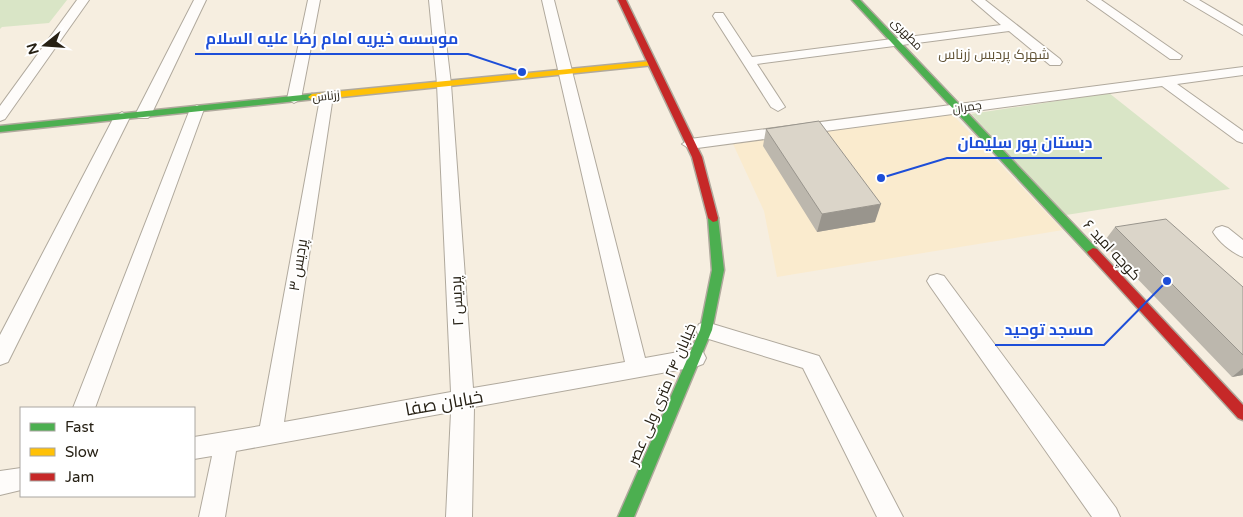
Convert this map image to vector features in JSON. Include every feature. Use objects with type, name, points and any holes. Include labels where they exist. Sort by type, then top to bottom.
[{"type":"street","points":[[0,116],[83,0]]},
{"type":"street","points":[[143,115],[200,0]]},
{"type":"street","points":[[294,99],[314,0]]},
{"type":"street","name":"پردیس ۲","points":[[435,0],[444,84],[463,400],[459,517]]},
{"type":"street","points":[[548,0],[567,72],[637,369]]},
{"type":"street","name":"خیابان ۲۴ متری ولی عصر","points":[[622,0],[697,157],[714,228],[718,270],[706,330],[626,517]]},
{"type":"street","name":"مطهری","points":[[856,0],[959,108]]},
{"type":"street","points":[[978,0],[1055,62]]},
{"type":"street","points":[[1093,0],[1175,56]]},
{"type":"street","points":[[1190,0],[1243,31]]},
{"type":"street","points":[[719,16],[750,61],[778,108]]},
{"type":"street","points":[[750,61],[1012,27]]},
{"type":"street","name":"زرناس","points":[[0,129],[651,64]]},
{"type":"street","name":"چمران","points":[[690,144],[1243,71]]},
{"type":"street","points":[[1164,81],[1243,138]]},
{"type":"street","name":"پردیس ۳","points":[[270,434],[326,96]]},
{"type":"street","name":"کوچه امید ۶","points":[[959,108],[1243,414]]},
{"type":"street","points":[[84,407],[197,109]]},
{"type":"street","points":[[0,356],[122,117]]},
{"type":"street","points":[[1222,232],[1243,250]]},
{"type":"street","points":[[937,281],[1106,517]]},
{"type":"street","points":[[706,330],[811,362],[890,517]]},
{"type":"street","name":"خیابان صفا","points":[[195,448],[695,358]]},
{"type":"street","points":[[212,517],[226,442]]},
{"type":"street","points":[[0,483],[20,479]]},
{"type":"shaded area","points":[[952,114],[1063,230],[777,277],[764,211],[733,144]]},
{"type":"green space","points":[[0,0],[67,0],[49,23],[2,27],[0,29]]},
{"type":"green space","points":[[1109,93],[1230,189],[1066,215],[971,114]]},
{"type":"building","points":[[819,121],[881,204],[822,214],[766,129]]},
{"type":"building","points":[[1166,219],[1243,287],[1243,355],[1115,227]]},
{"type":"traffic: fast","points":[[856,0],[1093,252]]},
{"type":"traffic: fast","points":[[0,129],[312,97]]},
{"type":"traffic: fast","points":[[626,517],[706,330],[718,270],[713,218]]},
{"type":"traffic: slow","points":[[312,97],[651,63]]},
{"type":"traffic: jam","points":[[622,0],[697,157],[713,218]]},
{"type":"traffic: jam","points":[[1093,252],[1243,414]]},
{"type":"place","name":"موسسه خیریه امام رضا علیه السلام","points":[[522,72]]},
{"type":"place","name":"دبستان پور سلیمان","points":[[881,178]]},
{"type":"place","name":"مسجد توحید","points":[[1167,281]]},
{"type":"district","name":"شهرک پردیس زرناس","points":[[994,54]]}]
